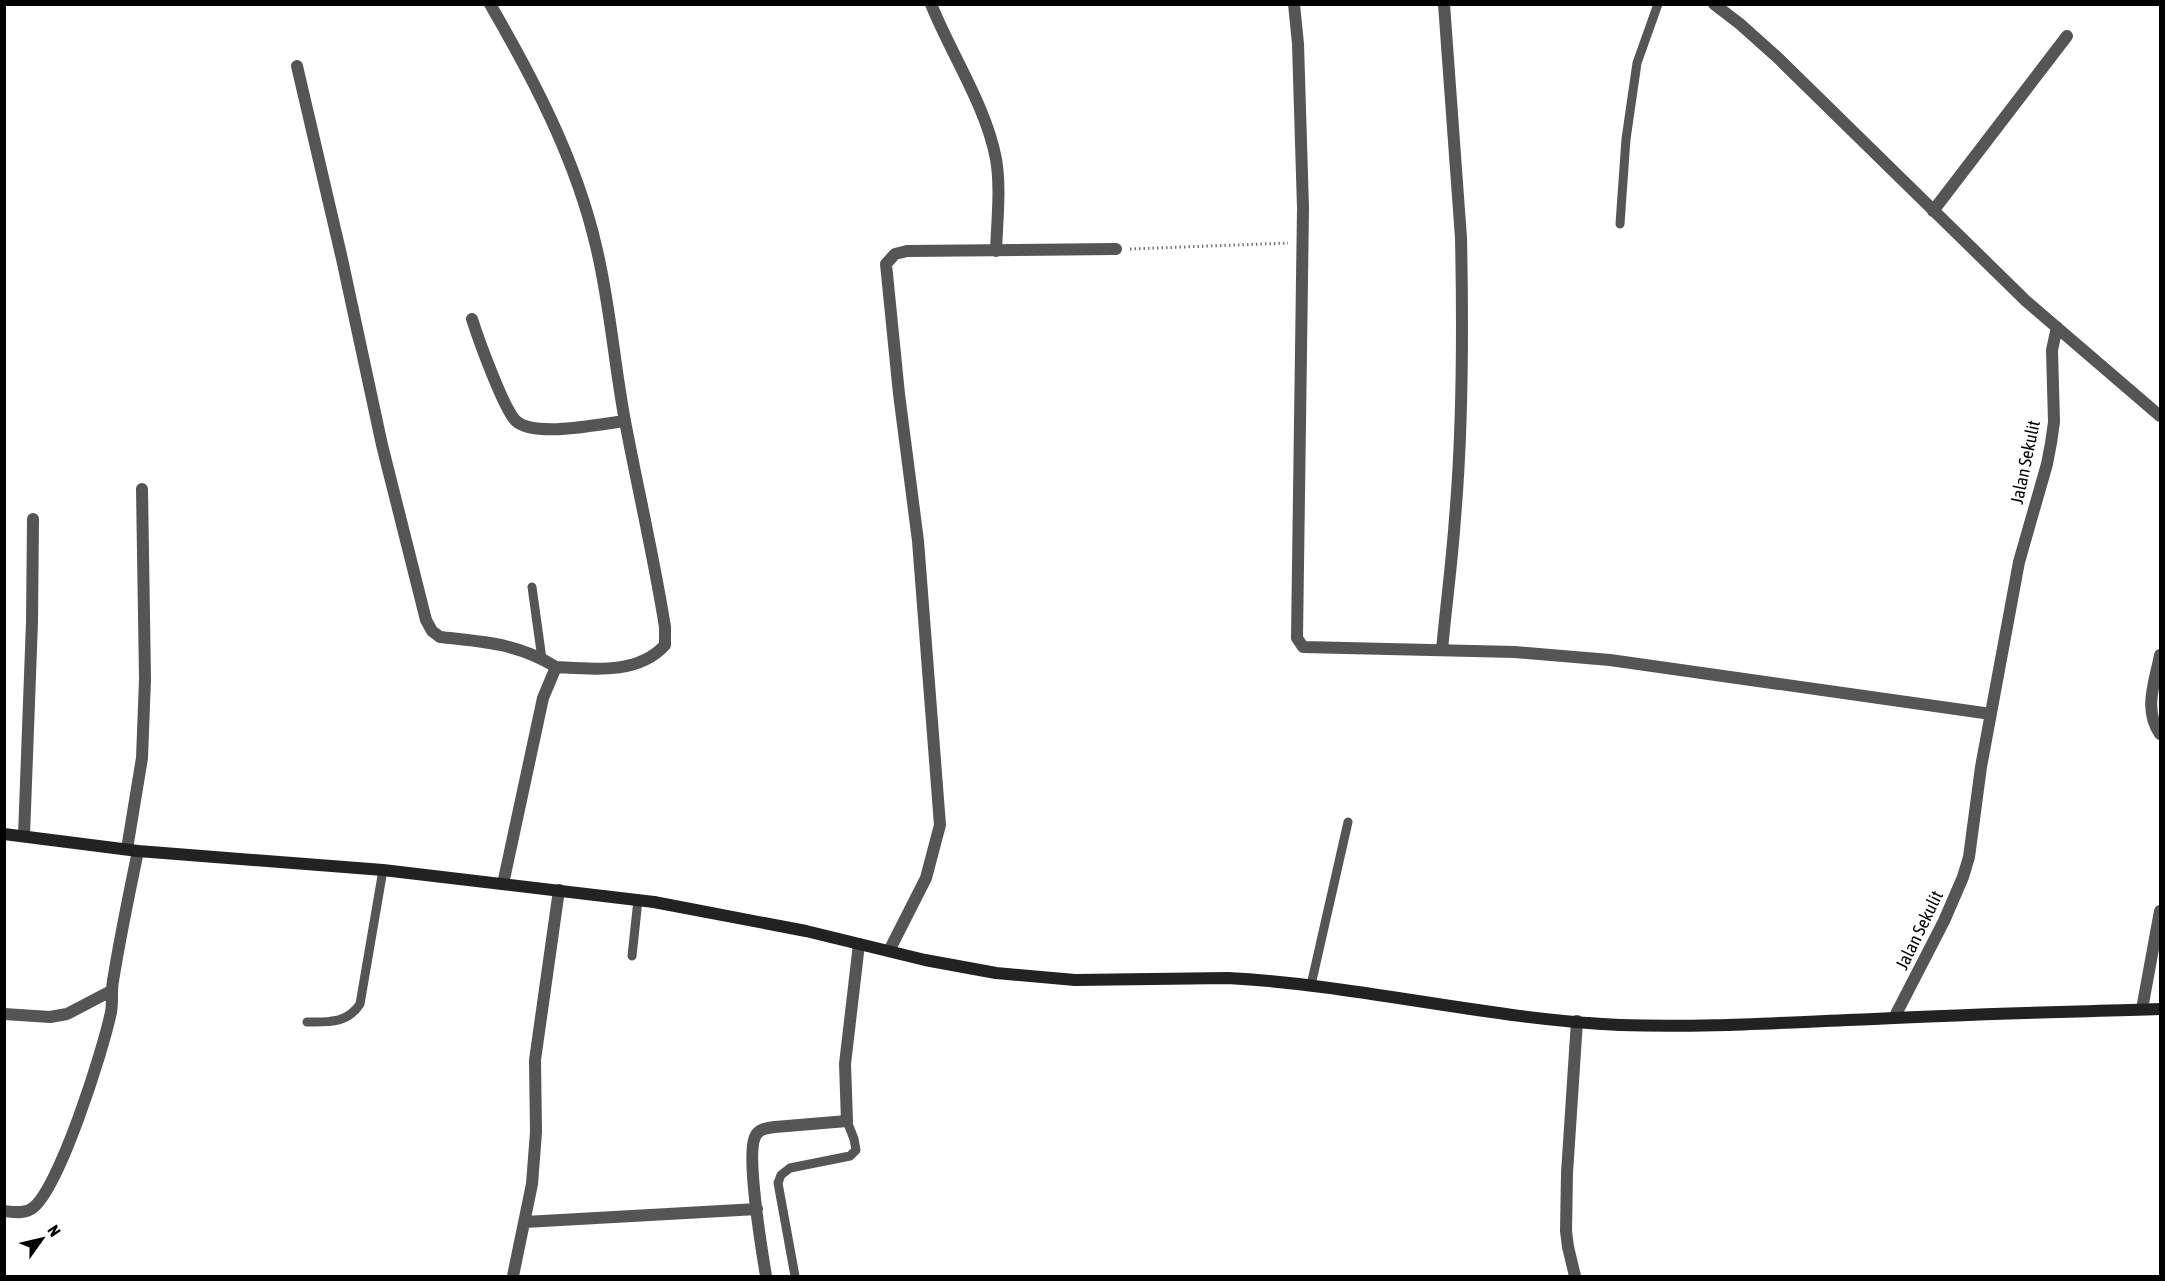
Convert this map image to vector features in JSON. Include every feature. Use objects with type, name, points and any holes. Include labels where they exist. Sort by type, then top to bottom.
[{"type":"street","points":[[297,66],[382,445],[426,620],[432,631],[440,637],[511,646],[556,667],[629,666],[657,653],[665,645],[665,627],[625,421],[600,268],[589,220],[557,131],[490,4]]},
{"type":"street","points":[[931,4],[976,101],[995,156],[998,172],[996,251]]},
{"type":"street","points":[[1294,4],[1298,44],[1303,208],[1297,638],[1303,647],[1534,653],[1632,663],[1991,714]]},
{"type":"street","points":[[1442,650],[1455,516],[1460,415],[1462,276],[1444,4]]},
{"type":"street","points":[[1714,4],[1778,57],[2026,301],[2160,416]]},
{"type":"street","points":[[1933,211],[2067,36]]},
{"type":"street","points":[[889,951],[926,878],[940,825],[918,541],[895,362],[886,264],[895,254],[907,251],[1116,249]]},
{"type":"street","points":[[472,319],[498,386],[515,421],[527,427],[542,429],[625,421]]},
{"type":"street","name":"Jalan Sekulit","points":[[1894,1018],[1944,921],[1963,877],[1973,833],[1981,767],[2019,562],[2051,443],[2054,422],[2052,350],[2057,327]]},
{"type":"street","points":[[4,1211],[17,1213],[30,1210],[40,1202],[49,1188],[91,1081],[111,1010],[111,991],[132,850],[142,758],[145,667],[142,489]]},
{"type":"street","points":[[24,836],[32,622],[33,519]]},
{"type":"street","points":[[2160,655],[2151,700],[2151,714],[2160,734]]},
{"type":"street","points":[[503,884],[543,698],[556,667]]},
{"type":"street","points":[[4,834],[132,850],[383,870],[638,900],[743,918],[956,966],[1035,978],[1075,981],[1228,978],[1311,985],[1486,1011],[1619,1025],[1775,1023],[2160,1009]]},
{"type":"street","points":[[513,1276],[532,1184],[536,1132],[535,1060],[559,890]]},
{"type":"street","points":[[2142,1009],[2160,911]]},
{"type":"street","points":[[766,1276],[757,1209],[752,1151],[754,1138],[758,1132],[775,1127],[847,1121],[845,1064],[859,944]]},
{"type":"street","points":[[4,1014],[50,1017],[67,1014],[111,991]]},
{"type":"street","points":[[1575,1276],[1566,1231],[1567,1173],[1577,1021]]},
{"type":"street","points":[[525,1222],[757,1209]]},
{"type":"lane","points":[[1620,224],[1626,139],[1637,63],[1658,4]]},
{"type":"lane","points":[[532,586],[542,659]]},
{"type":"lane","points":[[1311,985],[1348,822]]},
{"type":"lane","points":[[307,1022],[334,1022],[346,1018],[355,1013],[360,1004],[383,870]]},
{"type":"lane","points":[[632,956],[638,900]]},
{"type":"lane","points":[[795,1276],[778,1184],[781,1175],[790,1168],[850,1156],[856,1150],[847,1121]]},
{"type":"path","points":[[1116,249],[1301,243]]}]
